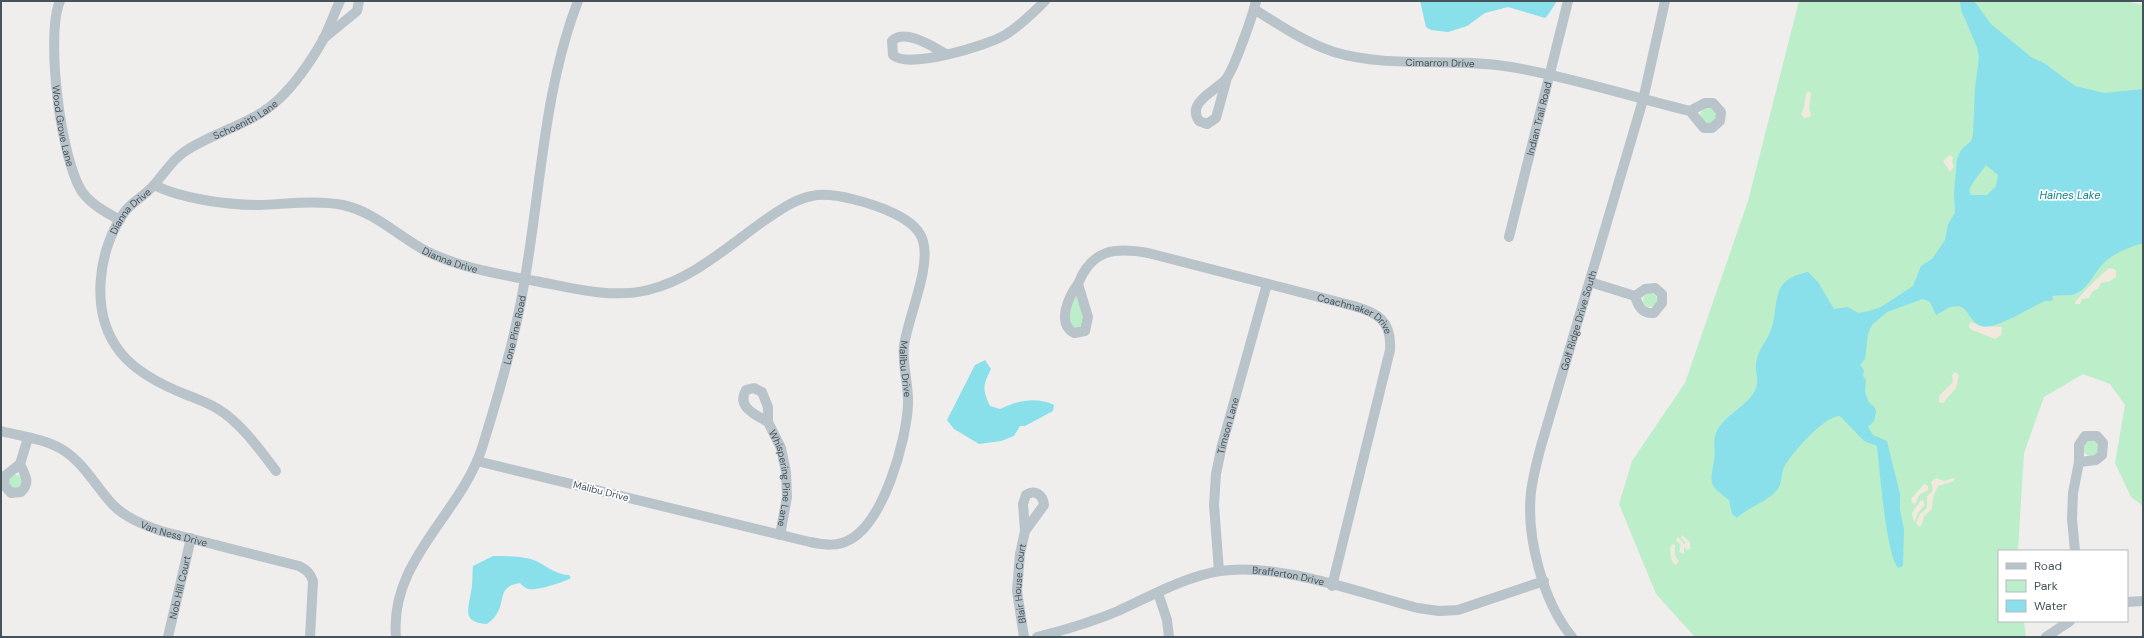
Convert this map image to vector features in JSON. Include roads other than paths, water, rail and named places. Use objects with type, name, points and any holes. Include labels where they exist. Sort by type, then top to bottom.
[{"type":"street","name":"Schoenith Lane","points":[[154,185],[172,162],[186,150],[244,123],[271,106],[295,81],[323,39],[340,1]]},
{"type":"street","name":"Schoenith Lane","points":[[323,39],[357,11],[359,1]]},
{"type":"street","name":"Lone Pine Road","points":[[396,637],[397,602],[409,570],[462,491],[478,461],[503,375],[525,279],[552,93],[566,36],[578,1]]},
{"type":"street","points":[[946,54],[909,38],[899,37],[892,41],[893,55],[901,59],[946,54],[978,47],[998,39],[1017,27],[1045,1]]},
{"type":"street","name":"Indian Trail Road","points":[[1509,237],[1568,1]]},
{"type":"street","name":"Golf Ridge Drive South","points":[[1572,637],[1561,621],[1544,582],[1532,538],[1530,511],[1532,484],[1541,446],[1643,100],[1665,1]]},
{"type":"street","name":"Wood Grove Lane","points":[[56,4],[54,69],[60,111],[72,169],[83,192],[101,209],[120,220]]},
{"type":"street","points":[[1227,78],[1255,5]]},
{"type":"street","name":"Cimarron Drive","points":[[1255,5],[1308,40],[1333,52],[1393,61],[1488,64],[1549,75],[1690,111]]},
{"type":"street","name":"Dianna Drive","points":[[276,471],[263,454],[224,414],[210,404],[170,388],[142,372],[128,362],[114,344],[108,333],[102,309],[101,284],[106,255],[120,220],[128,209],[154,185],[175,193],[233,203],[330,204],[354,208],[375,217],[408,240],[437,256],[462,265],[525,279]]},
{"type":"street","name":"Malibu Drive","points":[[478,461],[780,535],[827,545],[848,541],[859,533],[868,523],[890,483],[903,442],[909,398],[904,366],[904,347],[924,261],[924,244],[922,237],[914,226],[903,218],[879,208],[832,196],[815,195],[792,203],[702,266],[679,279],[659,287],[638,292],[600,292],[525,279]]},
{"type":"street","name":"Coachmaker Drive","points":[[1078,284],[1084,271],[1097,257],[1114,250],[1124,250],[1148,253],[1369,310],[1381,318],[1389,332],[1391,340],[1389,359],[1332,586]]},
{"type":"street","points":[[1590,282],[1635,296]]},
{"type":"street","name":"Timson Lane","points":[[1219,572],[1214,505],[1217,467],[1267,284]]},
{"type":"street","name":"Whispering Pine Lane","points":[[768,422],[781,448],[786,472],[787,497],[780,535]]},
{"type":"street","name":"Van Ness Drive","points":[[1,431],[54,446],[71,457],[113,506],[124,514],[153,528],[299,566],[306,570],[314,581],[310,637]]},
{"type":"street","points":[[20,464],[28,438]]},
{"type":"street","points":[[2075,550],[2072,505],[2074,482],[2079,462]]},
{"type":"street","name":"Blair House Court","points":[[1024,637],[1017,591],[1020,554],[1025,530]]},
{"type":"street","name":"Nob Hill Court","points":[[168,637],[191,538]]},
{"type":"street","name":"Brafferton Drive","points":[[1037,637],[1103,617],[1184,581],[1219,572],[1248,569],[1267,571],[1418,608],[1449,612],[1464,609],[1544,582]]},
{"type":"street","points":[[1158,593],[1167,620],[1169,637]]},
{"type":"street","points":[[2128,602],[2143,601]]},
{"type":"street","points":[[2046,637],[2068,622]]},
{"type":"water","points":[[1420,1],[1557,1],[1545,18],[1508,7],[1485,13],[1467,26],[1448,32],[1431,30],[1426,27]]},
{"type":"water","name":"Haines Lake","points":[[1960,1],[1974,1],[1991,24],[2031,57],[2044,63],[2075,86],[2104,93],[2143,89],[2143,243],[2123,250],[2110,258],[2102,265],[2089,283],[2077,293],[2071,295],[2052,296],[2053,300],[2045,301],[2013,318],[1995,325],[1987,327],[1977,324],[1965,310],[1959,306],[1950,307],[1936,315],[1930,302],[1923,299],[1887,312],[1872,325],[1868,334],[1865,359],[1860,365],[1864,370],[1863,376],[1866,380],[1865,391],[1868,401],[1875,408],[1876,412],[1874,421],[1868,427],[1873,435],[1887,441],[1900,494],[1900,510],[1904,529],[1903,566],[1899,568],[1895,562],[1887,532],[1877,446],[1864,441],[1840,416],[1834,417],[1818,428],[1794,453],[1784,467],[1779,488],[1773,494],[1737,518],[1732,514],[1729,500],[1717,491],[1712,483],[1711,479],[1715,454],[1714,439],[1723,422],[1747,401],[1756,388],[1757,358],[1771,330],[1778,294],[1787,280],[1808,272],[1818,282],[1834,309],[1848,307],[1858,313],[1869,311],[1881,307],[1913,286],[1921,266],[1932,259],[1945,240],[1948,224],[1955,213],[1954,193],[1957,159],[1961,150],[1971,141],[1973,135],[1975,88],[1979,57],[1977,47],[1961,10]],"holes":[[[1986,165],[1998,175],[1996,186],[1987,195],[1971,195],[1969,190]]]},
{"type":"water","points":[[985,360],[991,369],[984,387],[990,406],[1000,409],[1020,402],[1033,400],[1047,402],[1054,405],[1053,411],[1025,426],[1020,426],[1014,436],[1001,441],[979,444],[954,429],[947,420],[975,365]]},
{"type":"water","points":[[493,556],[531,559],[559,573],[569,575],[571,578],[557,584],[538,589],[528,589],[520,583],[508,587],[503,595],[499,610],[494,618],[487,624],[479,623],[470,618],[468,614],[473,566]]}]
